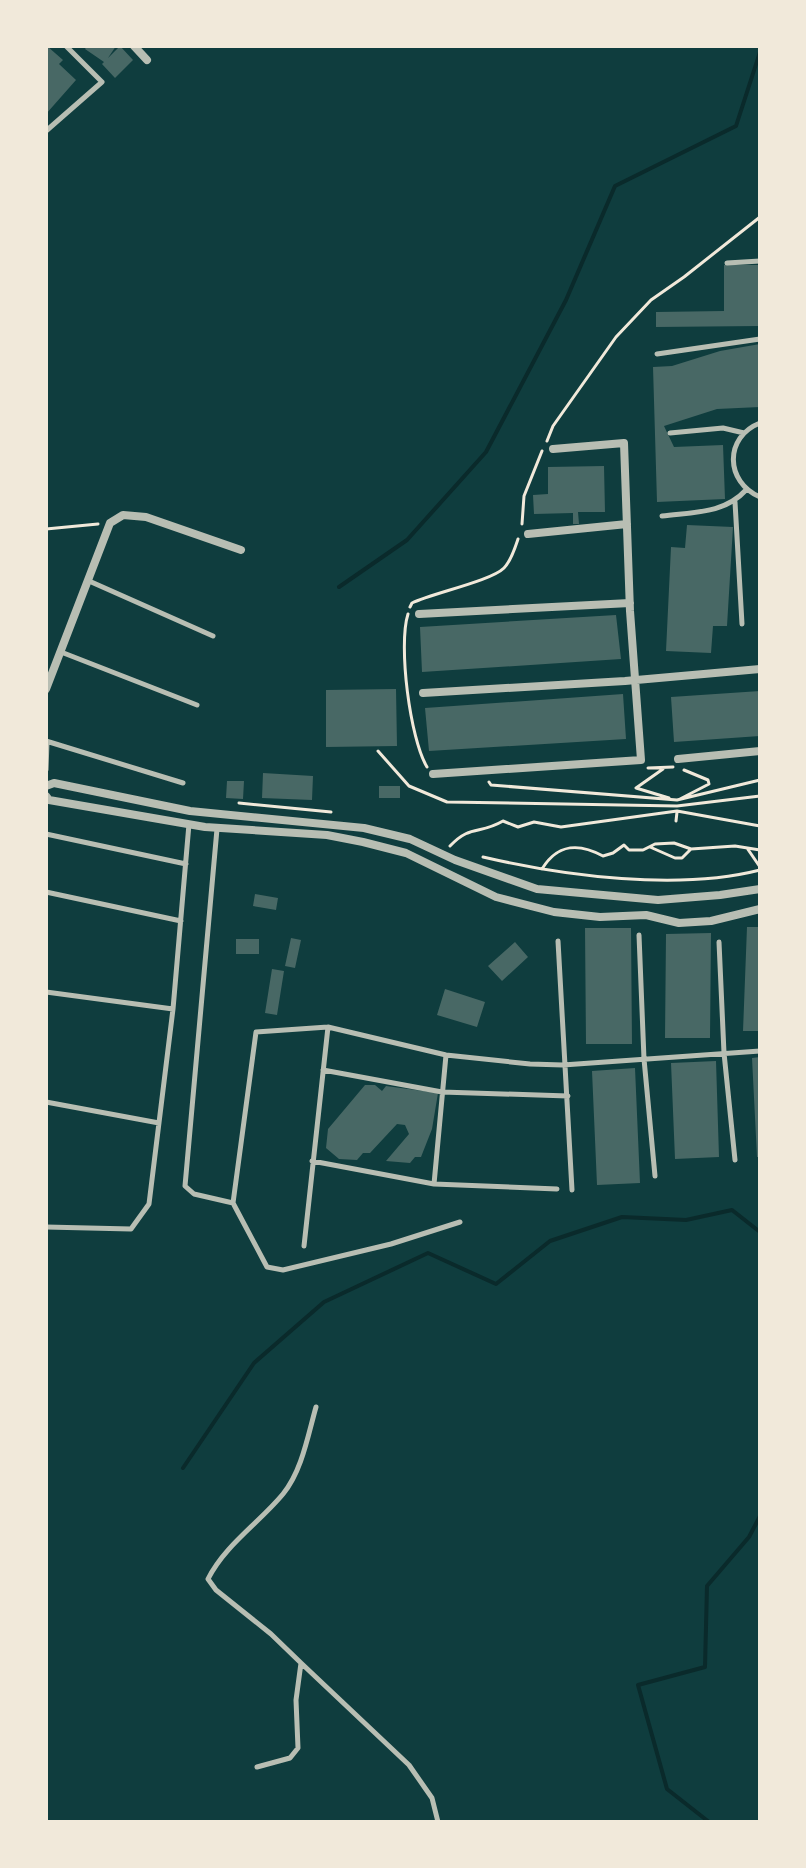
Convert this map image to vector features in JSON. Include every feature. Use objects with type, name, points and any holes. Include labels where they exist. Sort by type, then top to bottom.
[{"type":"street","points":[[134,46],[147,60]]},
{"type":"street","points":[[433,774],[641,760],[630,603],[624,443],[553,449]]},
{"type":"street","points":[[46,689],[110,523],[123,515],[146,517],[241,550]]},
{"type":"street","points":[[528,534],[627,524]]},
{"type":"street","points":[[419,614],[630,603]]},
{"type":"street","points":[[423,693],[760,669]]},
{"type":"street","points":[[677,762],[760,751]]},
{"type":"street","points":[[46,786],[54,783],[190,811],[364,828],[410,839],[480,870],[537,889],[664,899],[760,889]]},
{"type":"street","points":[[46,796],[49,800],[189,824],[327,835],[363,842],[406,853],[481,891],[554,912],[600,917],[646,915],[679,923],[711,921],[760,910]]},
{"type":"street","points":[[480,870],[481,891]]},
{"type":"street","points":[[664,899],[661,913],[665,919]]},
{"type":"lane","points":[[46,131],[102,82],[66,46]]},
{"type":"lane","points":[[727,263],[760,261]]},
{"type":"lane","points":[[657,354],[760,339]]},
{"type":"lane","points":[[760,423],[744,433],[736,444],[733,458],[735,472],[746,490],[760,497]]},
{"type":"lane","points":[[670,433],[723,428],[744,433]]},
{"type":"lane","points":[[662,516],[720,509],[735,502],[746,490]]},
{"type":"lane","points":[[735,502],[742,624]]},
{"type":"lane","points":[[89,581],[213,636]]},
{"type":"lane","points":[[60,652],[197,705]]},
{"type":"lane","points":[[46,770],[47,742],[183,783]]},
{"type":"lane","points":[[46,1227],[131,1229],[149,1204],[173,1009],[189,824]]},
{"type":"lane","points":[[217,827],[185,1186],[194,1194],[233,1203]]},
{"type":"lane","points":[[46,834],[186,864]]},
{"type":"lane","points":[[46,892],[181,921]]},
{"type":"lane","points":[[639,935],[644,1059],[655,1176]]},
{"type":"lane","points":[[558,941],[572,1190]]},
{"type":"lane","points":[[719,942],[724,1053],[735,1160]]},
{"type":"lane","points":[[46,992],[173,1009]]},
{"type":"lane","points":[[304,1246],[328,1027]]},
{"type":"lane","points":[[460,1222],[391,1244],[283,1270],[267,1267],[233,1203],[256,1032],[328,1027],[446,1055],[530,1064],[563,1065],[760,1051]]},
{"type":"lane","points":[[434,1184],[446,1055]]},
{"type":"lane","points":[[323,1070],[442,1092],[568,1096]]},
{"type":"lane","points":[[46,1102],[159,1123]]},
{"type":"lane","points":[[312,1161],[434,1184],[557,1189]]},
{"type":"lane","points":[[316,1407],[294,1475],[284,1493],[216,1563],[208,1579],[216,1590],[271,1634],[409,1765],[432,1798],[438,1822]]},
{"type":"lane","points":[[257,1767],[290,1758],[298,1748],[296,1700],[301,1663]]},
{"type":"path","points":[[433,774],[419,753],[413,731],[406,633],[406,619],[412,603],[473,583],[503,569],[515,551],[522,528],[524,496],[553,426],[616,337],[651,300],[760,217]]},
{"type":"path","points":[[46,529],[110,523]]},
{"type":"path","points":[[378,751],[409,786],[447,802],[677,809],[760,826]]},
{"type":"path","points":[[665,767],[636,788],[677,800],[709,784],[708,780],[677,762]]},
{"type":"path","points":[[487,779],[491,785],[677,800],[760,780]]},
{"type":"path","points":[[450,847],[463,833],[481,831],[503,821],[518,827],[534,822],[561,827],[760,796]]},
{"type":"path","points":[[676,821],[677,800]]},
{"type":"path","points":[[541,870],[547,860],[568,847],[580,845],[603,856],[624,845],[629,850],[643,850],[655,844],[674,843],[691,849],[735,846],[760,850]]},
{"type":"path","points":[[650,847],[675,858],[682,858],[691,849]]},
{"type":"path","points":[[747,848],[760,867]]},
{"type":"building","points":[[47,46],[63,60],[59,64],[76,80],[46,114]]},
{"type":"building","points":[[87,46],[116,46],[108,58],[120,46],[133,60],[115,78],[102,64],[104,62],[85,49]]},
{"type":"building","points":[[724,265],[760,265],[760,326],[656,327],[656,312],[724,311]]},
{"type":"building","points":[[760,344],[760,407],[717,409],[664,426],[674,447],[723,445],[725,499],[657,502],[653,367],[672,366],[720,351]]},
{"type":"building","points":[[604,466],[605,512],[578,512],[579,524],[573,524],[573,513],[534,514],[533,495],[548,494],[548,467]]},
{"type":"building","points":[[687,525],[733,527],[727,626],[713,626],[711,653],[666,651],[671,547],[685,548]]},
{"type":"building","points":[[616,615],[621,659],[422,672],[420,627]]},
{"type":"building","points":[[396,689],[397,746],[326,747],[326,690]]},
{"type":"building","points":[[760,691],[760,736],[674,742],[671,697]]},
{"type":"building","points":[[623,694],[626,739],[429,751],[425,708]]},
{"type":"building","points":[[263,773],[313,776],[312,800],[262,798]]},
{"type":"building","points":[[227,781],[244,781],[243,799],[226,798]]},
{"type":"building","points":[[379,786],[400,786],[400,798],[379,798]]},
{"type":"building","points":[[255,894],[278,898],[276,910],[253,906]]},
{"type":"building","points":[[747,927],[760,927],[760,1031],[743,1031]]},
{"type":"building","points":[[585,928],[631,928],[632,1044],[586,1044]]},
{"type":"building","points":[[711,933],[710,1038],[665,1038],[666,934]]},
{"type":"building","points":[[291,938],[301,940],[295,968],[285,966]]},
{"type":"building","points":[[236,939],[259,939],[259,954],[236,954]]},
{"type":"building","points":[[515,942],[528,957],[502,981],[488,966]]},
{"type":"building","points":[[272,969],[284,971],[277,1015],[265,1013]]},
{"type":"building","points":[[445,989],[485,1002],[477,1027],[437,1015]]},
{"type":"building","points":[[760,1057],[760,1157],[757,1157],[752,1058]]},
{"type":"building","points":[[716,1061],[719,1157],[675,1159],[671,1063]]},
{"type":"building","points":[[635,1068],[640,1183],[597,1185],[592,1071]]},
{"type":"building","points":[[365,1085],[375,1085],[382,1091],[386,1086],[438,1093],[432,1129],[421,1157],[415,1157],[410,1163],[386,1161],[409,1134],[405,1125],[397,1124],[370,1153],[363,1153],[357,1160],[339,1159],[326,1148],[328,1129]]},
{"type":"waterway","points":[[339,587],[407,540],[486,452],[566,300],[615,186],[736,126],[760,52]]},
{"type":"waterway","points":[[183,1468],[254,1363],[324,1302],[428,1253],[496,1284],[550,1241],[622,1217],[686,1220],[732,1210],[760,1232]]},
{"type":"waterway","points":[[709,1822],[667,1789],[638,1685],[705,1667],[707,1586],[749,1537],[760,1516]]}]
